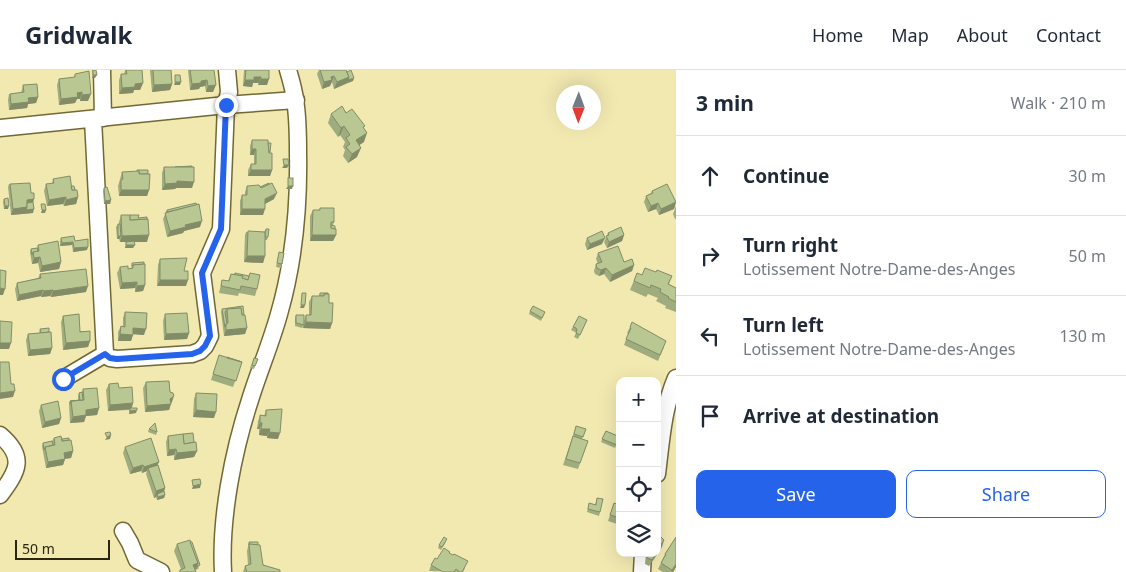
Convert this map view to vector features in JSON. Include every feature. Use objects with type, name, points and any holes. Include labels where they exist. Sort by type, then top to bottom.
[{"type":"street","points":[[102,70],[98,118],[105,354],[110,358],[117,359],[192,354],[200,351],[210,336],[202,273],[221,229],[226,105],[229,92],[227,70]]},
{"type":"street","points":[[224,572],[223,530],[239,440],[249,401],[279,313],[291,260],[299,188],[296,100],[288,70]]},
{"type":"street","points":[[0,128],[226,105],[296,100]]},
{"type":"street","points":[[63,379],[105,354]]},
{"type":"street","points":[[658,467],[670,391],[676,378]]},
{"type":"street","points":[[0,435],[10,443],[17,460],[15,473],[0,495]]},
{"type":"street","points":[[123,532],[138,560],[161,572]]},
{"type":"street","points":[[642,572],[643,557]]},
{"type":"building","points":[[93,70],[96,70],[97,75],[93,75]]},
{"type":"building","points":[[126,70],[142,70],[143,83],[135,84],[135,87],[122,88],[121,74],[127,74]]},
{"type":"building","points":[[153,70],[171,70],[172,84],[154,85]]},
{"type":"building","points":[[190,70],[214,70],[216,85],[208,86],[207,80],[192,84]]},
{"type":"building","points":[[246,70],[269,70],[269,79],[254,77],[254,80],[245,80]]},
{"type":"building","points":[[320,70],[346,70],[349,77],[337,82],[334,76],[331,77],[332,80],[324,82]]},
{"type":"building","points":[[351,70],[354,78],[348,80],[347,72]]},
{"type":"building","points":[[89,71],[91,94],[82,95],[82,92],[77,93],[78,97],[61,99],[59,79],[75,77],[75,74]]},
{"type":"building","points":[[175,75],[180,75],[181,82],[175,82]]},
{"type":"building","points":[[37,84],[38,97],[28,98],[29,102],[11,104],[10,94],[24,92],[23,85]]},
{"type":"building","points":[[342,106],[346,113],[352,109],[365,126],[363,127],[367,133],[356,140],[361,148],[352,154],[346,147],[350,144],[346,138],[350,135],[344,126],[341,128],[331,114]]},
{"type":"building","points":[[252,140],[268,140],[269,153],[272,153],[272,170],[251,170],[251,164],[256,164],[256,149],[252,149]]},
{"type":"building","points":[[268,143],[271,143],[270,152],[269,152]]},
{"type":"building","points":[[283,159],[288,159],[289,165],[284,165]]},
{"type":"building","points":[[164,167],[194,167],[194,182],[177,181],[177,183],[165,184]]},
{"type":"building","points":[[137,170],[148,170],[148,174],[139,174]]},
{"type":"building","points":[[139,171],[139,174],[150,174],[149,190],[121,190],[122,172]]},
{"type":"building","points":[[70,176],[72,190],[77,190],[78,197],[66,200],[66,197],[49,200],[46,184],[54,183],[53,179]]},
{"type":"building","points":[[288,178],[293,178],[293,186],[288,186]]},
{"type":"building","points":[[30,183],[34,199],[27,200],[27,207],[13,209],[10,184]]},
{"type":"building","points":[[272,183],[277,193],[265,199],[265,209],[242,209],[242,195],[247,195],[247,186],[259,185],[261,188]]},
{"type":"building","points":[[667,184],[676,202],[661,209],[658,203],[651,206],[646,196]]},
{"type":"building","points":[[107,187],[111,200],[105,201],[104,188]]},
{"type":"building","points":[[8,198],[9,206],[5,206],[4,199]]},
{"type":"building","points":[[33,202],[34,209],[26,210],[27,203]]},
{"type":"building","points":[[196,203],[197,205],[167,212],[167,210]]},
{"type":"building","points":[[41,204],[45,204],[46,210],[42,210]]},
{"type":"building","points":[[199,204],[202,221],[170,231],[165,213]]},
{"type":"building","points":[[320,208],[334,208],[334,222],[331,222],[331,228],[336,229],[336,235],[312,235],[313,210],[320,210]]},
{"type":"building","points":[[121,215],[130,215],[130,220],[148,219],[149,235],[122,236]]},
{"type":"building","points":[[130,215],[139,215],[138,218],[147,217],[147,219],[130,220]]},
{"type":"building","points":[[118,224],[120,224],[121,236],[118,236]]},
{"type":"building","points":[[621,227],[624,235],[609,242],[606,236],[609,235],[608,233]]},
{"type":"building","points":[[266,229],[269,229],[268,237],[265,237]]},
{"type":"building","points":[[248,231],[265,232],[265,256],[247,256]]},
{"type":"building","points":[[602,231],[605,238],[590,244],[587,238]]},
{"type":"building","points":[[74,236],[75,241],[88,239],[88,247],[74,248],[73,242],[62,243],[61,238]]},
{"type":"building","points":[[58,241],[61,262],[42,266],[40,257],[34,258],[33,252],[39,251],[38,245]]},
{"type":"building","points":[[134,241],[135,245],[126,245],[126,242]]},
{"type":"building","points":[[618,246],[624,262],[632,259],[634,265],[612,275],[606,268],[601,270],[597,268],[596,264],[602,262],[598,253]]},
{"type":"building","points":[[37,248],[38,251],[33,252],[32,255],[31,249]]},
{"type":"building","points":[[279,252],[284,253],[282,264],[277,263]]},
{"type":"building","points":[[187,258],[184,271],[188,271],[188,280],[160,280],[160,259]]},
{"type":"building","points":[[144,262],[144,264],[132,266],[132,263]]},
{"type":"building","points":[[145,264],[145,285],[137,286],[137,282],[122,283],[120,267],[128,266],[128,269],[133,268],[133,265]]},
{"type":"building","points":[[645,268],[672,276],[668,284],[676,288],[676,302],[660,292],[661,289],[651,285],[650,288],[634,281],[637,273],[642,275]]},
{"type":"building","points":[[86,269],[88,286],[53,291],[43,290],[19,295],[17,283],[41,278],[40,274]]},
{"type":"building","points":[[0,270],[6,271],[5,289],[0,288]]},
{"type":"building","points":[[235,273],[249,276],[248,280],[242,278],[243,276],[234,275]]},
{"type":"building","points":[[250,273],[260,275],[257,289],[241,286],[240,290],[221,286],[222,280],[229,281],[231,274],[243,276],[242,278],[248,280]]},
{"type":"building","points":[[302,293],[306,293],[305,305],[301,305]]},
{"type":"building","points":[[324,294],[329,294],[329,303],[333,303],[332,323],[306,322],[306,315],[311,315],[312,296],[324,296]]},
{"type":"building","points":[[243,306],[244,315],[242,315],[241,308],[227,309],[225,312],[227,324],[225,327],[222,309]]},
{"type":"building","points":[[533,306],[545,312],[542,318],[530,311]]},
{"type":"building","points":[[241,308],[242,315],[245,315],[247,328],[226,330],[226,324],[228,323],[227,309]]},
{"type":"building","points":[[125,312],[147,313],[146,329],[133,328],[133,335],[120,334],[121,326],[125,327]]},
{"type":"building","points":[[187,313],[189,333],[166,334],[165,314]]},
{"type":"building","points":[[79,314],[80,332],[90,331],[90,341],[66,343],[63,316]]},
{"type":"building","points":[[296,315],[304,315],[304,325],[296,323]]},
{"type":"building","points":[[579,316],[587,320],[580,335],[576,333],[576,328],[573,327]]},
{"type":"building","points":[[0,321],[12,322],[11,343],[0,343]]},
{"type":"building","points":[[632,322],[666,341],[660,355],[626,339]]},
{"type":"building","points":[[49,328],[49,332],[41,333],[40,329]]},
{"type":"building","points":[[51,332],[52,348],[30,350],[28,334]]},
{"type":"building","points":[[219,355],[242,362],[236,381],[213,374]]},
{"type":"building","points":[[254,358],[258,359],[255,366],[252,365]]},
{"type":"building","points":[[0,362],[9,362],[11,384],[14,384],[15,391],[0,393]]},
{"type":"building","points":[[169,381],[170,392],[174,396],[170,399],[171,404],[147,406],[146,382]]},
{"type":"building","points":[[118,383],[119,388],[132,387],[133,403],[110,405],[109,384]]},
{"type":"building","points":[[97,388],[99,408],[86,410],[86,415],[73,417],[71,401],[84,400],[83,389]]},
{"type":"building","points":[[82,392],[83,400],[71,401],[70,404],[70,401],[80,400],[79,393]]},
{"type":"building","points":[[196,393],[217,394],[216,412],[196,410]]},
{"type":"building","points":[[58,401],[61,418],[45,422],[41,405]]},
{"type":"building","points":[[130,408],[137,408],[137,410],[130,411]]},
{"type":"building","points":[[282,409],[280,433],[269,432],[270,429],[261,429],[260,415],[266,416],[266,410]]},
{"type":"building","points":[[155,423],[157,432],[149,429]]},
{"type":"building","points":[[576,426],[586,429],[583,437],[574,434]]},
{"type":"building","points":[[606,431],[616,435],[616,445],[602,439]]},
{"type":"building","points":[[110,432],[111,435],[107,437],[105,433]]},
{"type":"building","points":[[193,433],[194,442],[184,444],[183,434]]},
{"type":"building","points":[[183,434],[184,444],[196,442],[197,451],[177,453],[176,449],[169,450],[168,436]]},
{"type":"building","points":[[61,436],[62,441],[71,440],[73,451],[64,453],[65,459],[48,462],[45,447],[55,445],[54,438]]},
{"type":"building","points":[[573,436],[588,441],[580,463],[566,459]]},
{"type":"building","points":[[151,438],[159,462],[133,468],[125,447]]},
{"type":"building","points":[[52,441],[53,445],[45,447],[44,450],[43,443]]},
{"type":"building","points":[[158,465],[165,488],[156,491],[148,468]]},
{"type":"building","points":[[200,479],[201,484],[193,486],[192,480]]},
{"type":"building","points":[[164,491],[165,495],[158,497],[157,494]]},
{"type":"building","points":[[597,498],[603,499],[600,512],[588,509],[589,503],[596,505]]},
{"type":"building","points":[[614,503],[616,504],[616,517],[610,515]]},
{"type":"building","points":[[444,537],[447,539],[442,547],[439,545]]},
{"type":"building","points":[[676,537],[676,564],[672,570],[661,563]]},
{"type":"building","points":[[190,540],[198,563],[193,565],[196,572],[180,572],[180,570],[185,568],[177,544]]},
{"type":"building","points":[[190,542],[192,542],[200,565],[197,567],[198,563]]},
{"type":"building","points":[[249,542],[258,542],[258,545],[249,544]]},
{"type":"building","points":[[249,544],[260,545],[263,565],[280,570],[280,572],[247,572],[245,566],[251,564]]},
{"type":"building","points":[[444,548],[449,553],[468,561],[462,572],[456,569],[454,572],[443,572],[431,565]]},
{"type":"route","points":[[63,379],[105,354],[110,358],[117,359],[192,354],[200,351],[205,346],[210,336],[202,273],[221,229],[226,105]]}]
